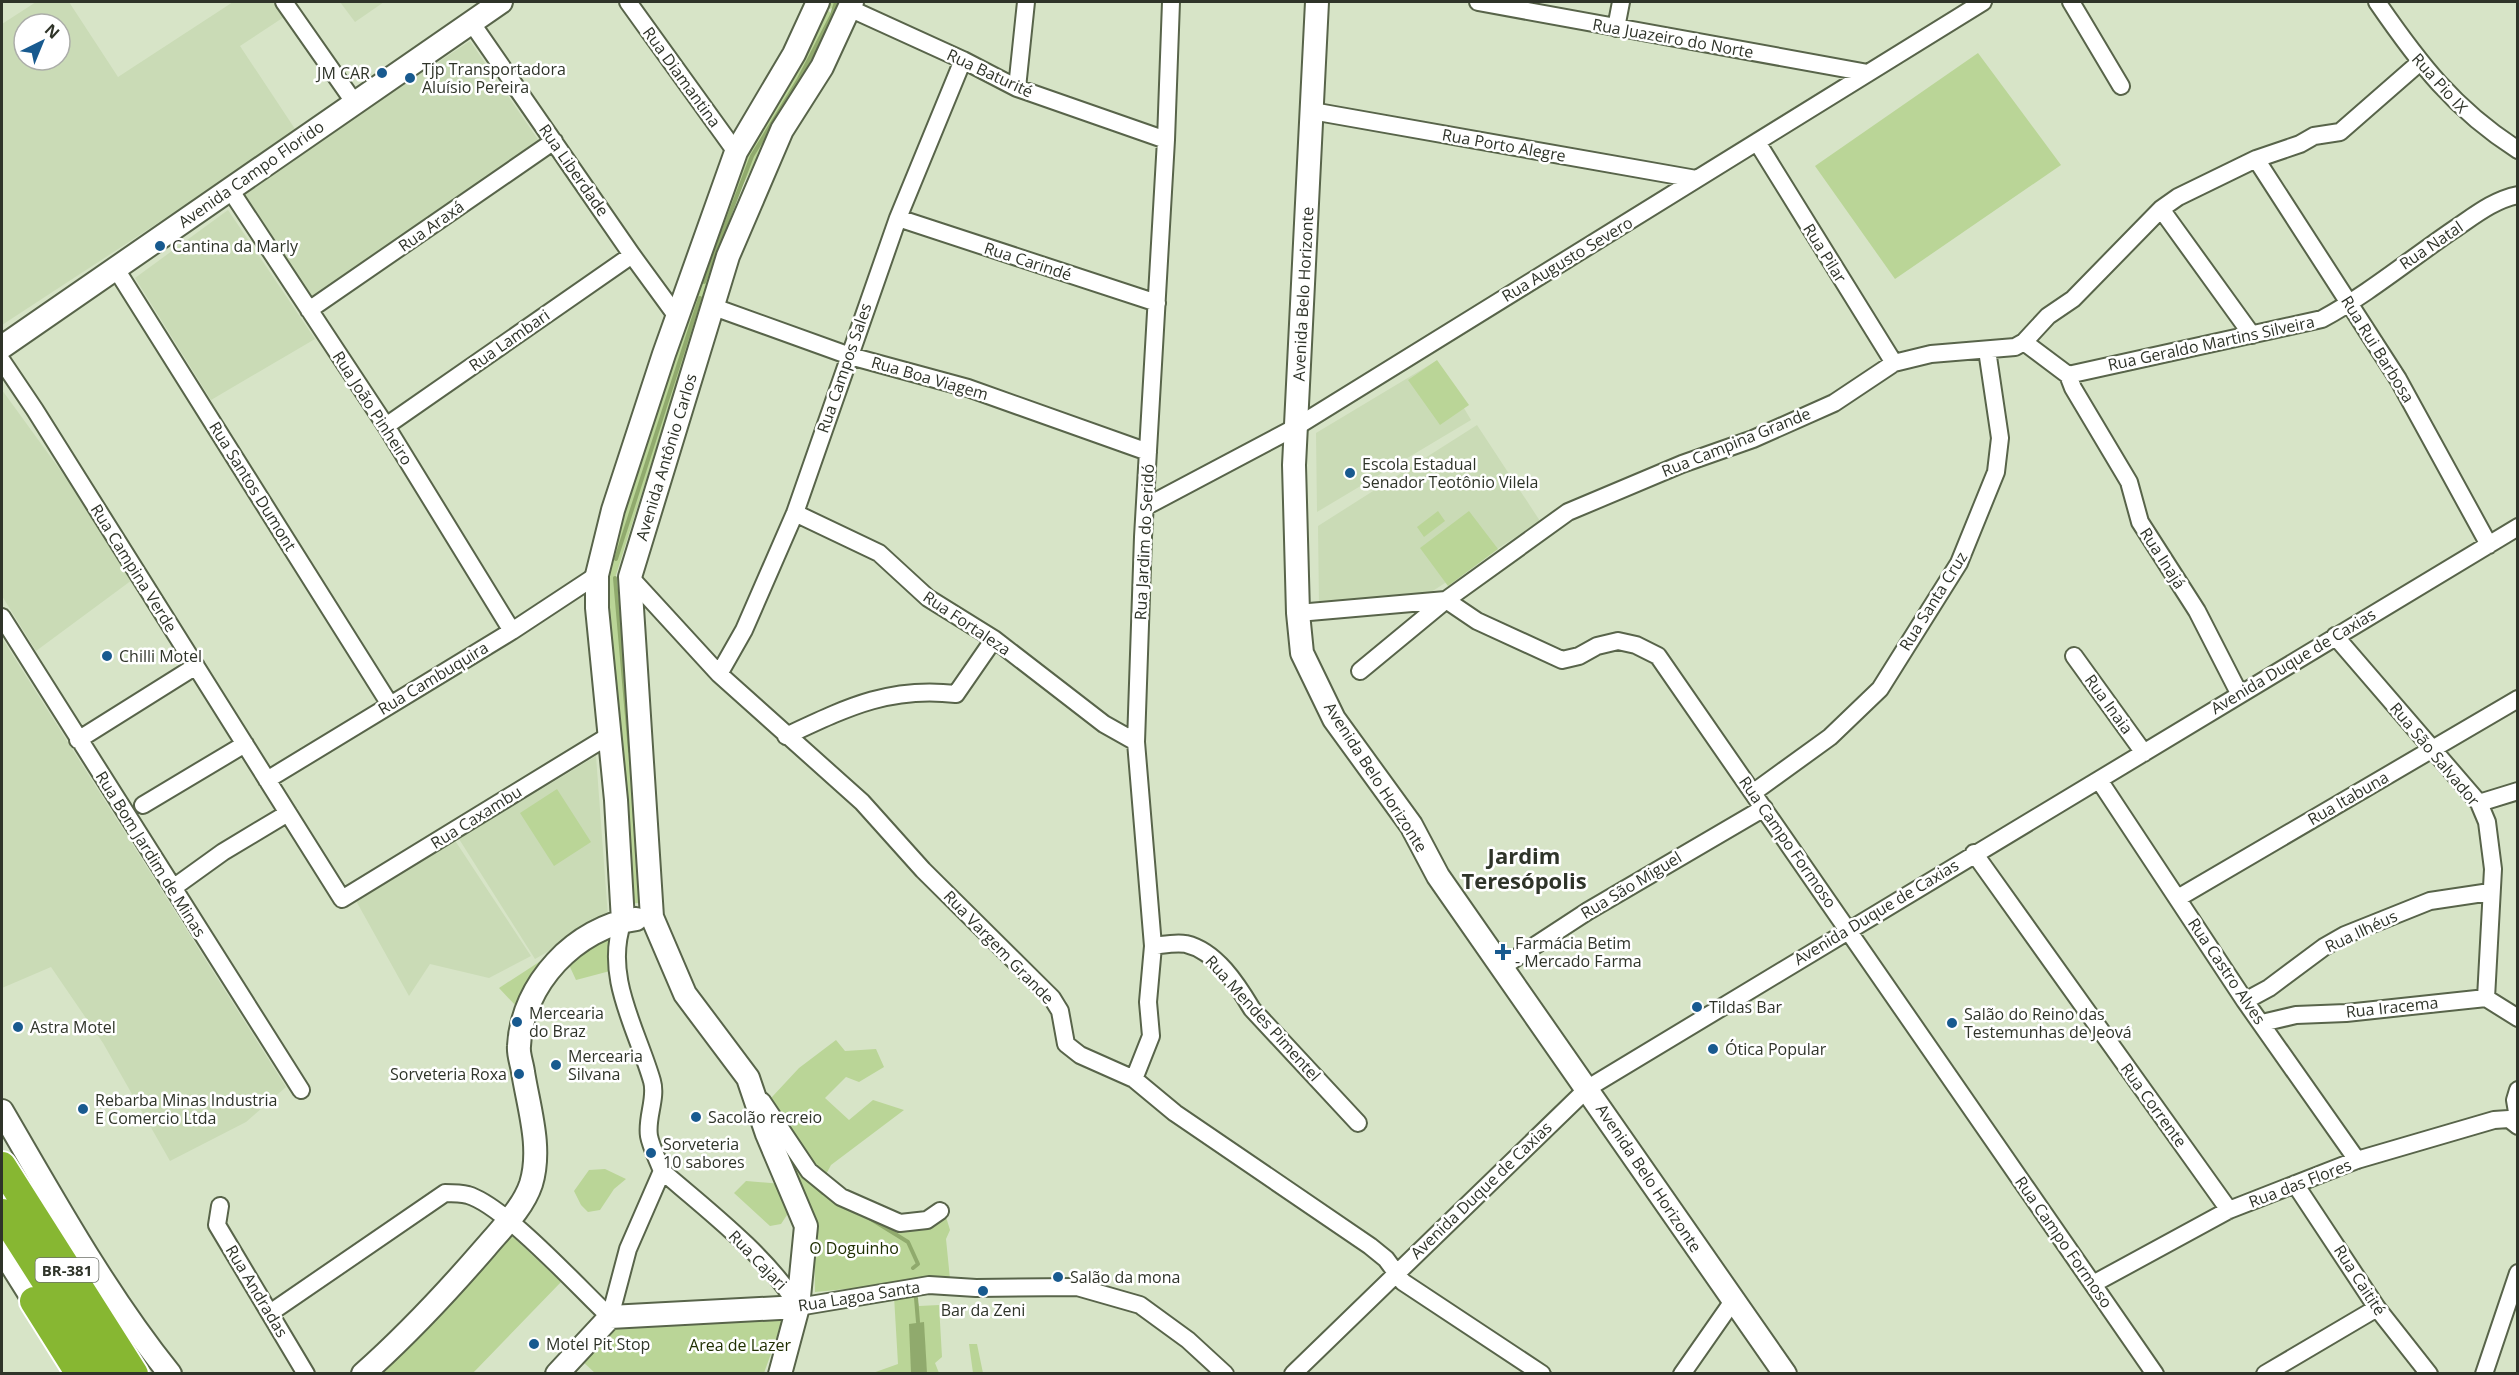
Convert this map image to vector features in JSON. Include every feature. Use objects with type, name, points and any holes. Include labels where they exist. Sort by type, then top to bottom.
[{"type":"highway","name":"BR-381","points":[[2,1166],[134,1374]]},
{"type":"highway","name":"BR-381","points":[[2,1214],[105,1374]]},
{"type":"highway","points":[[34,1301],[80,1374]]},
{"type":"street","points":[[284,2],[354,102]]},
{"type":"street","name":"Avenida Campo Florido","points":[[2,347],[501,2]]},
{"type":"street","name":"Rua Diamantina","points":[[628,2],[736,152]]},
{"type":"street","name":"Avenida Antônio Carlos","points":[[623,921],[610,735],[597,608],[597,575],[613,510],[736,152],[794,54],[818,2]]},
{"type":"street","points":[[1017,88],[1026,2]]},
{"type":"street","name":"Rua Jardim do Seridó","points":[[1134,1079],[1151,1036],[1148,1002],[1153,946],[1136,742],[1145,507],[1166,141],[1171,2]]},
{"type":"street","name":"Avenida Belo Horizonte","points":[[1317,2],[1296,427],[1298,613],[1302,653],[1334,718],[1411,825],[1438,876],[1588,1088],[1785,1374]]},
{"type":"street","name":"Rua Juazeiro do Norte","points":[[1478,2],[1868,73]]},
{"type":"street","points":[[1616,28],[1621,2]]},
{"type":"street","name":"Rua Augusto Severo","points":[[1145,507],[1296,427],[1983,2]]},
{"type":"street","points":[[2071,2],[2121,86]]},
{"type":"street","name":"Rua Pio IX","points":[[2377,2],[2419,63],[2469,115],[2517,150]]},
{"type":"street","name":"Avenida Antônio Carlos","points":[[798,1307],[806,1226],[767,1134],[753,1089],[726,1046],[685,994],[652,917],[630,577],[728,256],[782,130],[822,67],[852,5]]},
{"type":"street","name":"Rua Baturité","points":[[852,5],[1017,88],[1166,141]]},
{"type":"street","name":"Rua Liberdade","points":[[471,22],[678,318]]},
{"type":"street","name":"Rua Campos Sales","points":[[719,674],[744,630],[795,513],[898,218],[963,60]]},
{"type":"street","points":[[2024,342],[2048,316],[2073,299],[2161,208],[2186,192],[2256,159],[2300,144],[2314,136],[2340,132],[2419,63]]},
{"type":"street","name":"Rua Porto Alegre","points":[[1312,111],[1696,179]]},
{"type":"street","name":"Rua Araxá","points":[[309,310],[554,141]]},
{"type":"street","name":"Rua Pilar","points":[[1757,141],[1894,363]]},
{"type":"street","name":"Rua Rui Barbosa","points":[[2256,159],[2398,379],[2489,545]]},
{"type":"street","name":"Rua João Pinheiro","points":[[229,188],[386,426],[512,631]]},
{"type":"street","name":"Rua Natal","points":[[2350,304],[2416,254],[2499,199],[2517,195]]},
{"type":"street","points":[[2161,208],[2252,335]]},
{"type":"street","name":"Rua Carindé","points":[[898,218],[1157,303]]},
{"type":"street","name":"Rua Lambari","points":[[386,426],[632,255]]},
{"type":"street","name":"Rua Santos Dumont","points":[[116,269],[389,703]]},
{"type":"street","name":"Rua Geraldo Martins Silveira","points":[[2068,375],[2322,319],[2350,304]]},
{"type":"street","name":"Rua Boa Viagem","points":[[711,306],[850,356],[968,388],[1148,452]]},
{"type":"street","name":"Rua Campina Grande","points":[[1360,671],[1446,600],[1569,512],[1682,464],[1753,439],[1834,403],[1894,363],[1931,354],[2015,347],[2024,342]]},
{"type":"street","name":"Rua Inajá","points":[[2024,342],[2068,375],[2073,388],[2129,482],[2140,522],[2197,611],[2239,693]]},
{"type":"street","name":"Rua Santa Cruz","points":[[1754,792],[1830,737],[1880,689],[1959,563],[1996,472],[2000,438],[1987,350]]},
{"type":"street","name":"Rua Campina Verde","points":[[2,361],[36,410],[342,899]]},
{"type":"street","name":"Rua Fortaleza","points":[[795,513],[879,553],[928,598],[994,639],[1104,724],[1136,742]]},
{"type":"street","name":"Avenida Duque de Caxias","points":[[1293,1374],[1395,1272],[1588,1088],[2517,527]]},
{"type":"street","name":"Rua Cambuquira","points":[[267,780],[389,703],[512,631],[597,575]]},
{"type":"street","name":"Rua Vargem Grande","points":[[630,577],[719,674],[861,802],[923,870],[1052,998],[1060,1011],[1066,1044],[1080,1055],[1134,1079],[1174,1113],[1370,1246],[1386,1259],[1403,1282],[1542,1374]]},
{"type":"street","points":[[1298,613],[1446,600]]},
{"type":"street","name":"Rua Campo Formoso","points":[[1446,600],[1477,621],[1562,660],[1578,656],[1597,646],[1618,641],[1636,645],[1658,656],[2155,1374]]},
{"type":"street","name":"Rua Bom Jardim de Minas","points":[[2,617],[301,1090]]},
{"type":"street","name":"Rua São Salvador","points":[[2335,636],[2479,803],[2487,822],[2493,869],[2486,998]]},
{"type":"street","points":[[786,736],[877,698],[925,690],[956,694],[994,639]]},
{"type":"street","name":"Rua Inaia","points":[[2074,656],[2144,753]]},
{"type":"street","points":[[78,740],[196,666]]},
{"type":"street","name":"Rua Itabuna","points":[[2178,898],[2517,699]]},
{"type":"street","name":"Rua Caxambu","points":[[342,899],[610,735]]},
{"type":"street","points":[[143,805],[245,744]]},
{"type":"street","name":"Rua Castro Alves","points":[[2098,780],[2357,1160]]},
{"type":"street","points":[[2479,803],[2517,790]]},
{"type":"street","name":"Rua São Miguel","points":[[1502,968],[1588,910],[1764,808]]},
{"type":"street","points":[[173,888],[223,852],[288,813]]},
{"type":"street","name":"Rua Corrente","points":[[1974,853],[2229,1210]]},
{"type":"street","name":"Rua Ilhéus","points":[[2246,1000],[2269,988],[2324,947],[2345,935],[2430,901],[2490,892]]},
{"type":"street","points":[[363,1374],[440,1300],[509,1220],[530,1186],[537,1156],[518,1047],[525,1016],[547,972],[562,955],[586,938],[623,921],[652,917]]},
{"type":"street","points":[[557,1374],[610,1317],[628,1250],[662,1171],[648,1135],[653,1083],[627,1018],[619,976],[616,955],[617,936],[623,921]]},
{"type":"street","name":"Rua Mendes Pimentel","points":[[1153,946],[1185,944],[1214,959],[1258,1016],[1358,1123]]},
{"type":"street","points":[[2486,998],[2517,1018]]},
{"type":"street","name":"Rua Iracema","points":[[2262,1023],[2296,1015],[2346,1013],[2486,998]]},
{"type":"street","points":[[753,1089],[809,1171],[841,1197],[900,1223],[927,1220],[940,1211]]},
{"type":"street","points":[[2517,1090],[2515,1100],[2517,1118]]},
{"type":"street","name":"BR-381","points":[[2,1111],[80,1242],[150,1350],[170,1374]]},
{"type":"street","name":"Rua das Flores","points":[[2093,1284],[2229,1210],[2357,1160],[2494,1120],[2508,1119],[2517,1126]]},
{"type":"street","name":"Rua Cajari","points":[[662,1171],[723,1223],[789,1291],[798,1307],[780,1374]]},
{"type":"street","name":"Rua Caitité","points":[[2295,1184],[2377,1308],[2428,1374]]},
{"type":"street","points":[[270,1313],[445,1194],[468,1195],[509,1220],[610,1317]]},
{"type":"street","name":"Rua Andradas","points":[[220,1206],[217,1225],[306,1374]]},
{"type":"street","name":"BR-381","points":[[2,1250],[34,1301]]},
{"type":"street","points":[[2484,1374],[2517,1273]]},
{"type":"street","name":"Rua Lagoa Santa","points":[[610,1317],[798,1307],[929,1285],[976,1288],[1077,1287],[1140,1305],[1188,1340],[1225,1374]]},
{"type":"street","points":[[1682,1374],[1733,1301]]},
{"type":"street","points":[[2265,1374],[2377,1308]]},
{"type":"shaded area","points":[[36,2],[69,2],[118,77],[233,2],[274,2],[284,17],[240,46],[297,132],[2,325],[2,24],[12,18],[12,72],[72,72],[72,12],[21,12]]},
{"type":"shaded area","points":[[340,2],[384,2],[355,22]]},
{"type":"shaded area","points":[[470,41],[539,141],[316,305],[243,191]]},
{"type":"shaded area","points":[[228,210],[315,339],[211,400],[135,278]]},
{"type":"shaded area","name":"Escola Estadual Senador Teotônio Vilela","points":[[1436,361],[1471,420],[1317,512],[1316,433]]},
{"type":"shaded area","points":[[2,390],[106,533],[132,580],[36,651],[2,596]]},
{"type":"shaded area","points":[[1477,425],[1540,521],[1425,596],[1319,605],[1318,526]]},
{"type":"shaded area","points":[[2,638],[286,1087],[246,1122],[170,1161],[103,1043],[51,967],[2,988]]},
{"type":"shaded area","points":[[596,756],[608,917],[535,959],[459,839]]},
{"type":"shaded area","points":[[454,839],[531,956],[489,978],[430,964],[409,996],[355,899]]},
{"type":"shaded area","points":[[924,1322],[927,1373],[911,1373],[909,1324]]},
{"type":"green space","points":[[828,2],[836,2],[834,8],[827,9],[832,15],[735,200],[615,578],[645,902],[631,904],[603,572],[720,198]]},
{"type":"green space","points":[[1978,53],[2061,165],[1895,279],[1815,166]]},
{"type":"green space","points":[[1437,360],[1469,405],[1440,425],[1408,380]]},
{"type":"green space","points":[[1438,511],[1445,521],[1424,537],[1417,527]]},
{"type":"green space","points":[[1469,511],[1498,549],[1448,586],[1420,548]]},
{"type":"green space","points":[[557,789],[591,842],[554,866],[520,813]]},
{"type":"green space","points":[[576,938],[525,1004],[516,1006],[499,988]]},
{"type":"green space","points":[[609,938],[610,971],[576,980],[570,967],[571,959]]},
{"type":"green space","name":"O Doguinho","points":[[836,1040],[845,1051],[876,1049],[884,1067],[859,1082],[846,1077],[825,1098],[849,1120],[873,1100],[904,1110],[831,1165],[822,1182],[914,1223],[943,1207],[950,1230],[946,1239],[950,1279],[815,1292],[814,1230],[760,1110],[799,1068]]},
{"type":"green space","points":[[605,1169],[626,1179],[614,1189],[600,1210],[588,1212],[581,1205],[574,1191],[589,1170]]},
{"type":"green space","points":[[746,1181],[782,1184],[795,1203],[781,1224],[770,1226],[734,1193]]},
{"type":"green space","points":[[509,1233],[561,1282],[473,1373],[378,1374],[463,1291]]},
{"type":"green space","points":[[915,1292],[919,1306],[939,1305],[942,1357],[935,1363],[939,1373],[870,1374],[898,1364],[894,1296]]},
{"type":"green space","name":"Area de Lazer","points":[[782,1316],[782,1323],[764,1373],[595,1373],[581,1360],[606,1328]]},
{"type":"green space","points":[[969,1344],[977,1344],[983,1373],[973,1373]]},
{"type":"waterway","points":[[704,282],[752,156],[799,79],[832,15],[836,2]]},
{"type":"waterway","points":[[616,559],[700,298]]},
{"type":"waterway","points":[[615,578],[630,751]]},
{"type":"waterway","points":[[808,1180],[823,1193]]},
{"type":"waterway","points":[[866,1216],[908,1242],[918,1264],[913,1268]]},
{"type":"waterway","points":[[916,1298],[918,1322]]},
{"type":"place","name":"JM CAR","points":[[382,73]]},
{"type":"place","name":"Tjp Transportadora Aluísio Pereira","points":[[410,78]]},
{"type":"place","name":"Cantina da Marly","points":[[160,246]]},
{"type":"place","name":"Escola Estadual Senador Teotônio Vilela","points":[[1350,473]]},
{"type":"place","name":"Chilli Motel","points":[[107,656]]},
{"type":"place","name":"Farmácia Betim - Mercado Farma","points":[[1503,952]]},
{"type":"place","name":"Tildas Bar","points":[[1697,1007]]},
{"type":"place","name":"Mercearia do Braz","points":[[517,1022]]},
{"type":"place","name":"Salão do Reino das Testemunhas de Jeová","points":[[1952,1023]]},
{"type":"place","name":"Astra Motel","points":[[18,1027]]},
{"type":"place","name":"Ótica Popular","points":[[1713,1049]]},
{"type":"place","name":"Mercearia Silvana","points":[[556,1065]]},
{"type":"place","name":"Sorveteria Roxa","points":[[519,1074]]},
{"type":"place","name":"Rebarba Minas Industria E Comercio Ltda","points":[[83,1109]]},
{"type":"place","name":"Sacolão recreio","points":[[696,1117]]},
{"type":"place","name":"Sorveteria 10 sabores","points":[[651,1153]]},
{"type":"place","name":"Salão da mona","points":[[1058,1277]]},
{"type":"place","name":"Bar da Zeni","points":[[983,1291]]},
{"type":"place","name":"Motel Pit Stop","points":[[534,1344]]},
{"type":"district","name":"Jardim Teresópolis","points":[[1524,868]]}]
